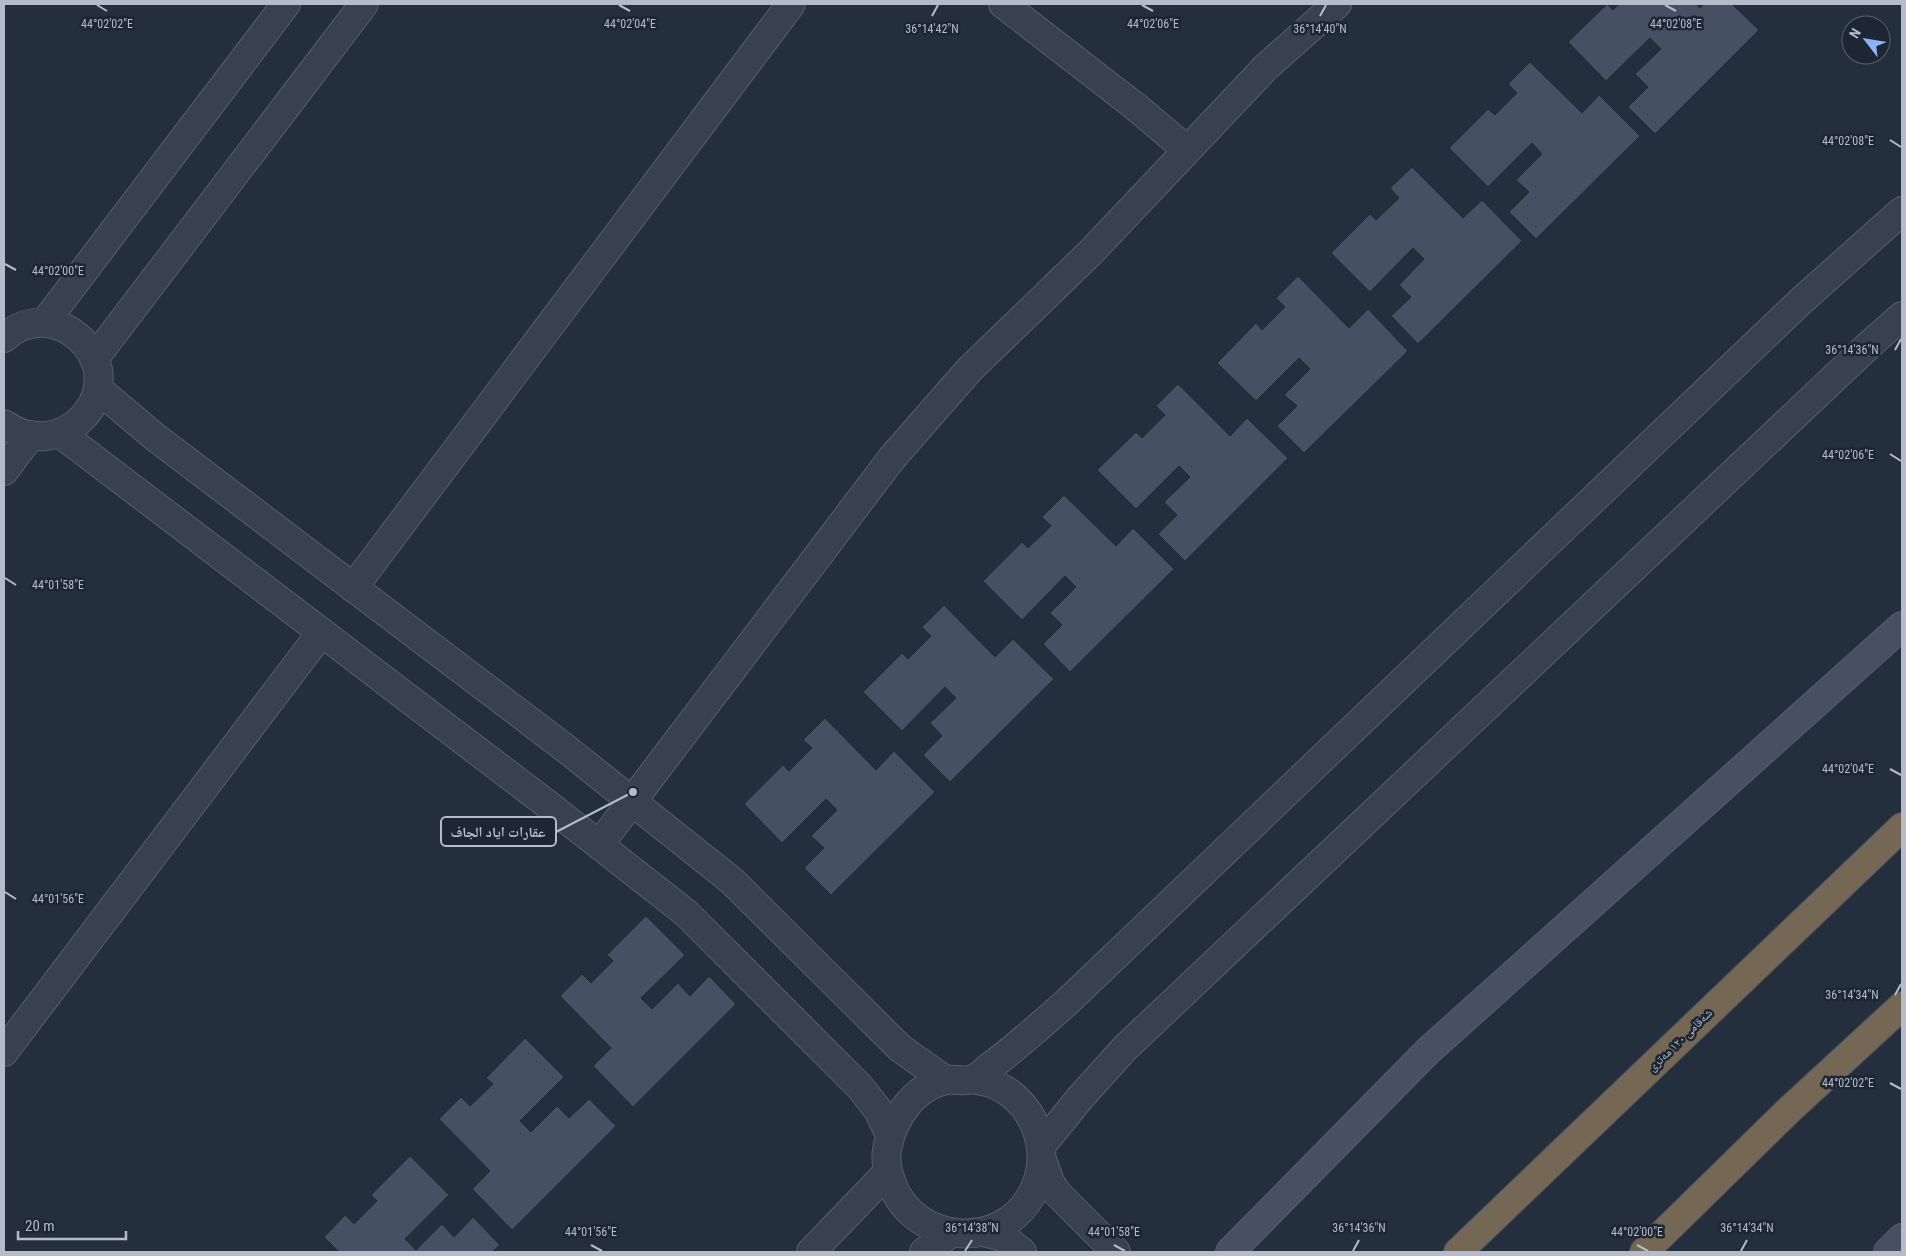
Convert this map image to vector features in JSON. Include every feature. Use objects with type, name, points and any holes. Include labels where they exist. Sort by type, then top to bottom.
[{"type":"highway","name":"شەقامی ١٢٠ مەتری","points":[[1458,1252],[1902,827]]},
{"type":"highway","points":[[1644,1252],[1788,1111],[1902,1006]]},
{"type":"street","points":[[18,326],[286,4]]},
{"type":"street","points":[[94,359],[364,4]]},
{"type":"street","points":[[353,588],[792,4]]},
{"type":"street","points":[[1003,4],[1136,107],[1187,150]]},
{"type":"street","points":[[600,845],[892,458],[968,370],[1090,253],[1266,67],[1337,4]]},
{"type":"street","points":[[973,1079],[1016,1046],[1067,1002],[1801,300],[1902,211]]},
{"type":"street","points":[[1116,1252],[1057,1193],[1050,1182],[1042,1153],[1034,1121],[1019,1100],[998,1086],[973,1079],[946,1080],[921,1092],[902,1110],[890,1135],[886,1153],[888,1172],[895,1193],[908,1211],[928,1225],[951,1233],[967,1234],[984,1232],[1002,1224],[1018,1213],[1030,1197],[1039,1179],[1042,1153],[1080,1098],[1132,1041],[1853,360],[1902,316]]},
{"type":"street","points":[[4,424],[22,434],[42,437],[61,434],[78,423],[91,408],[98,389],[98,369],[90,351],[77,335],[62,326],[18,326]]},
{"type":"street","points":[[98,389],[155,437],[565,748],[732,881],[900,1048],[946,1080]]},
{"type":"street","points":[[61,434],[600,845],[686,913],[860,1087],[878,1110],[890,1135]]},
{"type":"street","points":[[4,471],[31,435]]},
{"type":"street","points":[[1230,1252],[1428,1051],[1902,626]]},
{"type":"street","points":[[4,1052],[322,633]]},
{"type":"street","points":[[811,1252],[888,1172]]},
{"type":"street","points":[[984,1232],[1003,1237],[1022,1252]]},
{"type":"street","points":[[924,1252],[951,1233]]},
{"type":"street","points":[[1888,1252],[1902,1238]]},
{"type":"building","points":[[1607,4],[1613,10],[1619,4],[1696,4],[1700,8],[1704,4],[1732,4],[1759,30],[1655,134],[1628,107],[1648,87],[1635,74],[1661,49],[1650,38],[1606,81],[1568,42]]},
{"type":"building","points":[[1530,62],[1582,113],[1599,95],[1640,136],[1536,239],[1509,212],[1529,192],[1516,180],[1542,154],[1532,143],[1488,187],[1449,148],[1488,109],[1495,115],[1517,93],[1508,84]]},
{"type":"building","points":[[1412,167],[1463,218],[1482,200],[1522,241],[1418,344],[1391,316],[1411,297],[1399,285],[1424,259],[1413,248],[1370,292],[1331,253],[1370,214],[1376,220],[1399,198],[1390,188]]},
{"type":"building","points":[[1298,276],[1349,328],[1368,309],[1408,351],[1304,453],[1277,426],[1297,406],[1284,395],[1310,369],[1299,358],[1256,401],[1217,363],[1256,323],[1262,330],[1285,307],[1276,298]]},
{"type":"building","points":[[1178,384],[1230,436],[1247,418],[1288,458],[1185,561],[1158,534],[1177,515],[1164,502],[1190,477],[1179,466],[1136,509],[1097,470],[1136,432],[1142,438],[1165,415],[1156,406]]},
{"type":"building","points":[[1064,495],[1116,546],[1133,528],[1174,569],[1070,672],[1043,644],[1062,625],[1050,613],[1076,587],[1065,576],[1022,620],[983,581],[1022,542],[1028,548],[1051,526],[1042,517]]},
{"type":"building","points":[[944,605],[995,657],[1013,639],[1054,679],[950,782],[923,755],[942,736],[930,723],[956,698],[945,687],[902,731],[863,692],[902,653],[908,659],[931,636],[922,627]]},
{"type":"building","points":[[825,718],[876,770],[894,751],[935,792],[831,895],[804,868],[824,848],[811,836],[837,810],[826,799],[782,843],[744,804],[783,765],[789,771],[812,748],[803,740]]},
{"type":"building","points":[[646,916],[685,955],[641,998],[652,1009],[678,983],[690,996],[709,976],[736,1004],[633,1107],[593,1066],[611,1048],[560,996],[582,974],[591,983],[613,961],[607,955]]},
{"type":"building","points":[[525,1038],[564,1077],[520,1121],[531,1132],[557,1106],[569,1118],[589,1099],[616,1126],[512,1230],[472,1189],[490,1171],[439,1119],[461,1097],[470,1106],[493,1084],[486,1078]]},
{"type":"building","points":[[410,1156],[449,1195],[405,1239],[416,1250],[442,1224],[454,1237],[473,1217],[500,1245],[492,1252],[339,1252],[324,1237],[345,1215],[354,1224],[377,1201],[371,1195]]},
{"type":"place","name":"عقارات اياد الجاف","points":[[633,792]]}]
